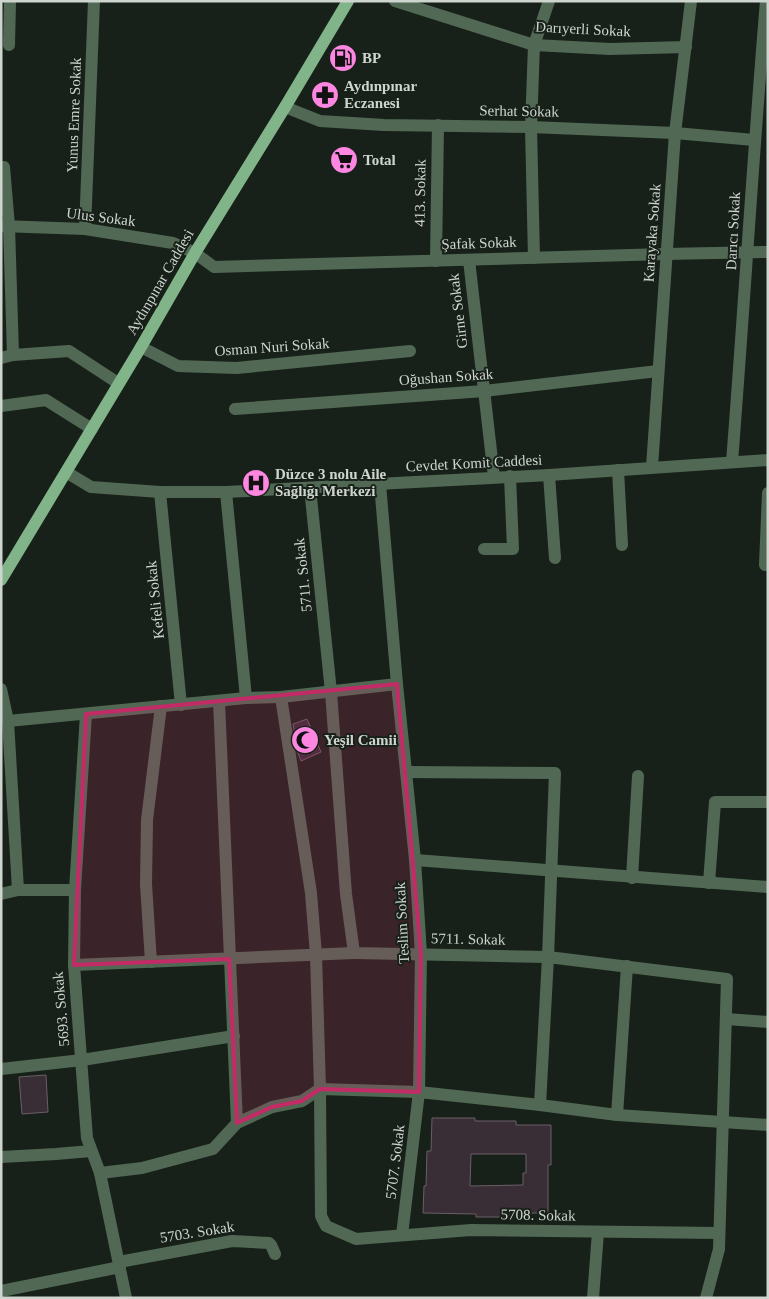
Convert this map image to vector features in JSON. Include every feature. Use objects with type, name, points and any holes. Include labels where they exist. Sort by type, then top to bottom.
[{"type":"main road","name":"Aydınpınar Caddesi","points":[[1,580],[141,347],[195,253],[348,1]]},
{"type":"street","points":[[9,45],[10,1]]},
{"type":"street","name":"Yunus Emre Sokak","points":[[85,229],[94,1]]},
{"type":"street","name":"Darıyerli Sokak","points":[[395,1],[534,45],[610,49],[686,47]]},
{"type":"street","points":[[534,258],[530,127],[534,45],[549,1]]},
{"type":"street","name":"Karayaka Sokak","points":[[652,467],[675,133],[691,1]]},
{"type":"street","name":"Darıcı Sokak","points":[[732,462],[748,252],[754,140],[766,1]]},
{"type":"street","name":"Serhat Sokak","points":[[285,107],[320,121],[384,125],[530,127],[675,133],[754,140]]},
{"type":"street","name":"413. Sokak","points":[[436,261],[438,125]]},
{"type":"street","points":[[4,167],[7,357],[69,351],[118,383]]},
{"type":"street","name":"Ulus Sokak","points":[[5,226],[85,229],[173,243],[195,253]]},
{"type":"street","name":"Şafak Sokak","points":[[195,253],[214,266],[768,252]]},
{"type":"street","name":"Girne Sokak","points":[[469,260],[494,477]]},
{"type":"street","name":"Osman Nuri Sokak","points":[[141,347],[178,366],[237,368],[410,351]]},
{"type":"street","name":"Oğushan Sokak","points":[[235,408],[484,391],[658,371]]},
{"type":"street","points":[[1,406],[46,400],[92,429]]},
{"type":"street","name":"Cevdet Komit Caddesi","points":[[66,472],[91,487],[160,492],[226,492],[549,475],[768,460]]},
{"type":"street","points":[[618,470],[622,545]]},
{"type":"street","points":[[549,475],[555,558]]},
{"type":"street","points":[[484,549],[512,549],[510,476]]},
{"type":"street","name":"Teslim Sokak","points":[[380,484],[397,684],[415,860],[421,954],[419,1092]]},
{"type":"street","name":"5711. Sokak","points":[[310,488],[331,692],[346,894],[354,954],[548,957],[727,979],[719,1249],[706,1298]]},
{"type":"street","name":"Kefeli Sokak","points":[[160,492],[181,705]]},
{"type":"street","points":[[226,492],[246,698]]},
{"type":"street","points":[[765,565],[768,493]]},
{"type":"street","points":[[8,721],[246,698],[281,697],[397,684]]},
{"type":"street","points":[[1,689],[8,721],[18,890]]},
{"type":"street","points":[[281,697],[311,892],[316,955],[320,1089]]},
{"type":"street","points":[[219,702],[237,1123]]},
{"type":"street","points":[[150,962],[146,884],[147,820],[162,706]]},
{"type":"street","name":"5693. Sokak","points":[[86,714],[75,890],[74,965],[87,1138],[100,1173],[126,1298]]},
{"type":"street","points":[[406,772],[555,773],[540,1105]]},
{"type":"street","points":[[632,878],[638,776]]},
{"type":"street","points":[[709,883],[715,802],[768,802]]},
{"type":"street","points":[[415,860],[768,887]]},
{"type":"street","points":[[1,894],[18,890],[75,890]]},
{"type":"street","points":[[74,965],[354,954]]},
{"type":"street","points":[[617,1115],[627,966]]},
{"type":"street","points":[[726,1019],[768,1022]]},
{"type":"street","points":[[1,1069],[82,1060],[234,1036]]},
{"type":"street","points":[[100,1173],[142,1168],[213,1150],[237,1123],[272,1107],[302,1101],[320,1089],[419,1092],[617,1115],[768,1125]]},
{"type":"street","name":"5708. Sokak","points":[[320,1089],[320,1216],[326,1226],[356,1239],[471,1230],[719,1233]]},
{"type":"street","name":"5707. Sokak","points":[[402,1235],[419,1092]]},
{"type":"street","points":[[1,1157],[91,1151]]},
{"type":"street","points":[[593,1298],[598,1232]]},
{"type":"street","name":"5703. Sokak","points":[[119,1265],[232,1241],[269,1243],[275,1254]]},
{"type":"street","points":[[1,1291],[119,1265]]},
{"type":"highlighted area","points":[[397,684],[421,954],[419,1092],[320,1089],[302,1101],[272,1107],[237,1123],[229,959],[74,965],[86,714]]},
{"type":"building","name":"Yeşil Camii","points":[[307,719],[321,752],[301,761],[293,724]]},
{"type":"building","points":[[46,1075],[48,1112],[22,1114],[19,1077]]},
{"type":"building","points":[[432,1118],[475,1118],[475,1121],[516,1121],[516,1125],[551,1125],[551,1165],[548,1165],[548,1213],[512,1213],[512,1217],[476,1217],[476,1214],[423,1213],[427,1151],[431,1151]],"holes":[[[471,1154],[526,1154],[526,1173],[523,1173],[523,1185],[470,1186]]]},
{"type":"place","name":"BP","points":[[343,58]]},
{"type":"place","name":"Aydınpınar Eczanesi","points":[[325,95]]},
{"type":"place","name":"Total","points":[[344,160]]},
{"type":"place","name":"Düzce 3 nolu Aile Sağlığı Merkezi","points":[[256,483]]},
{"type":"place","name":"Yeşil Camii","points":[[305,740]]}]
